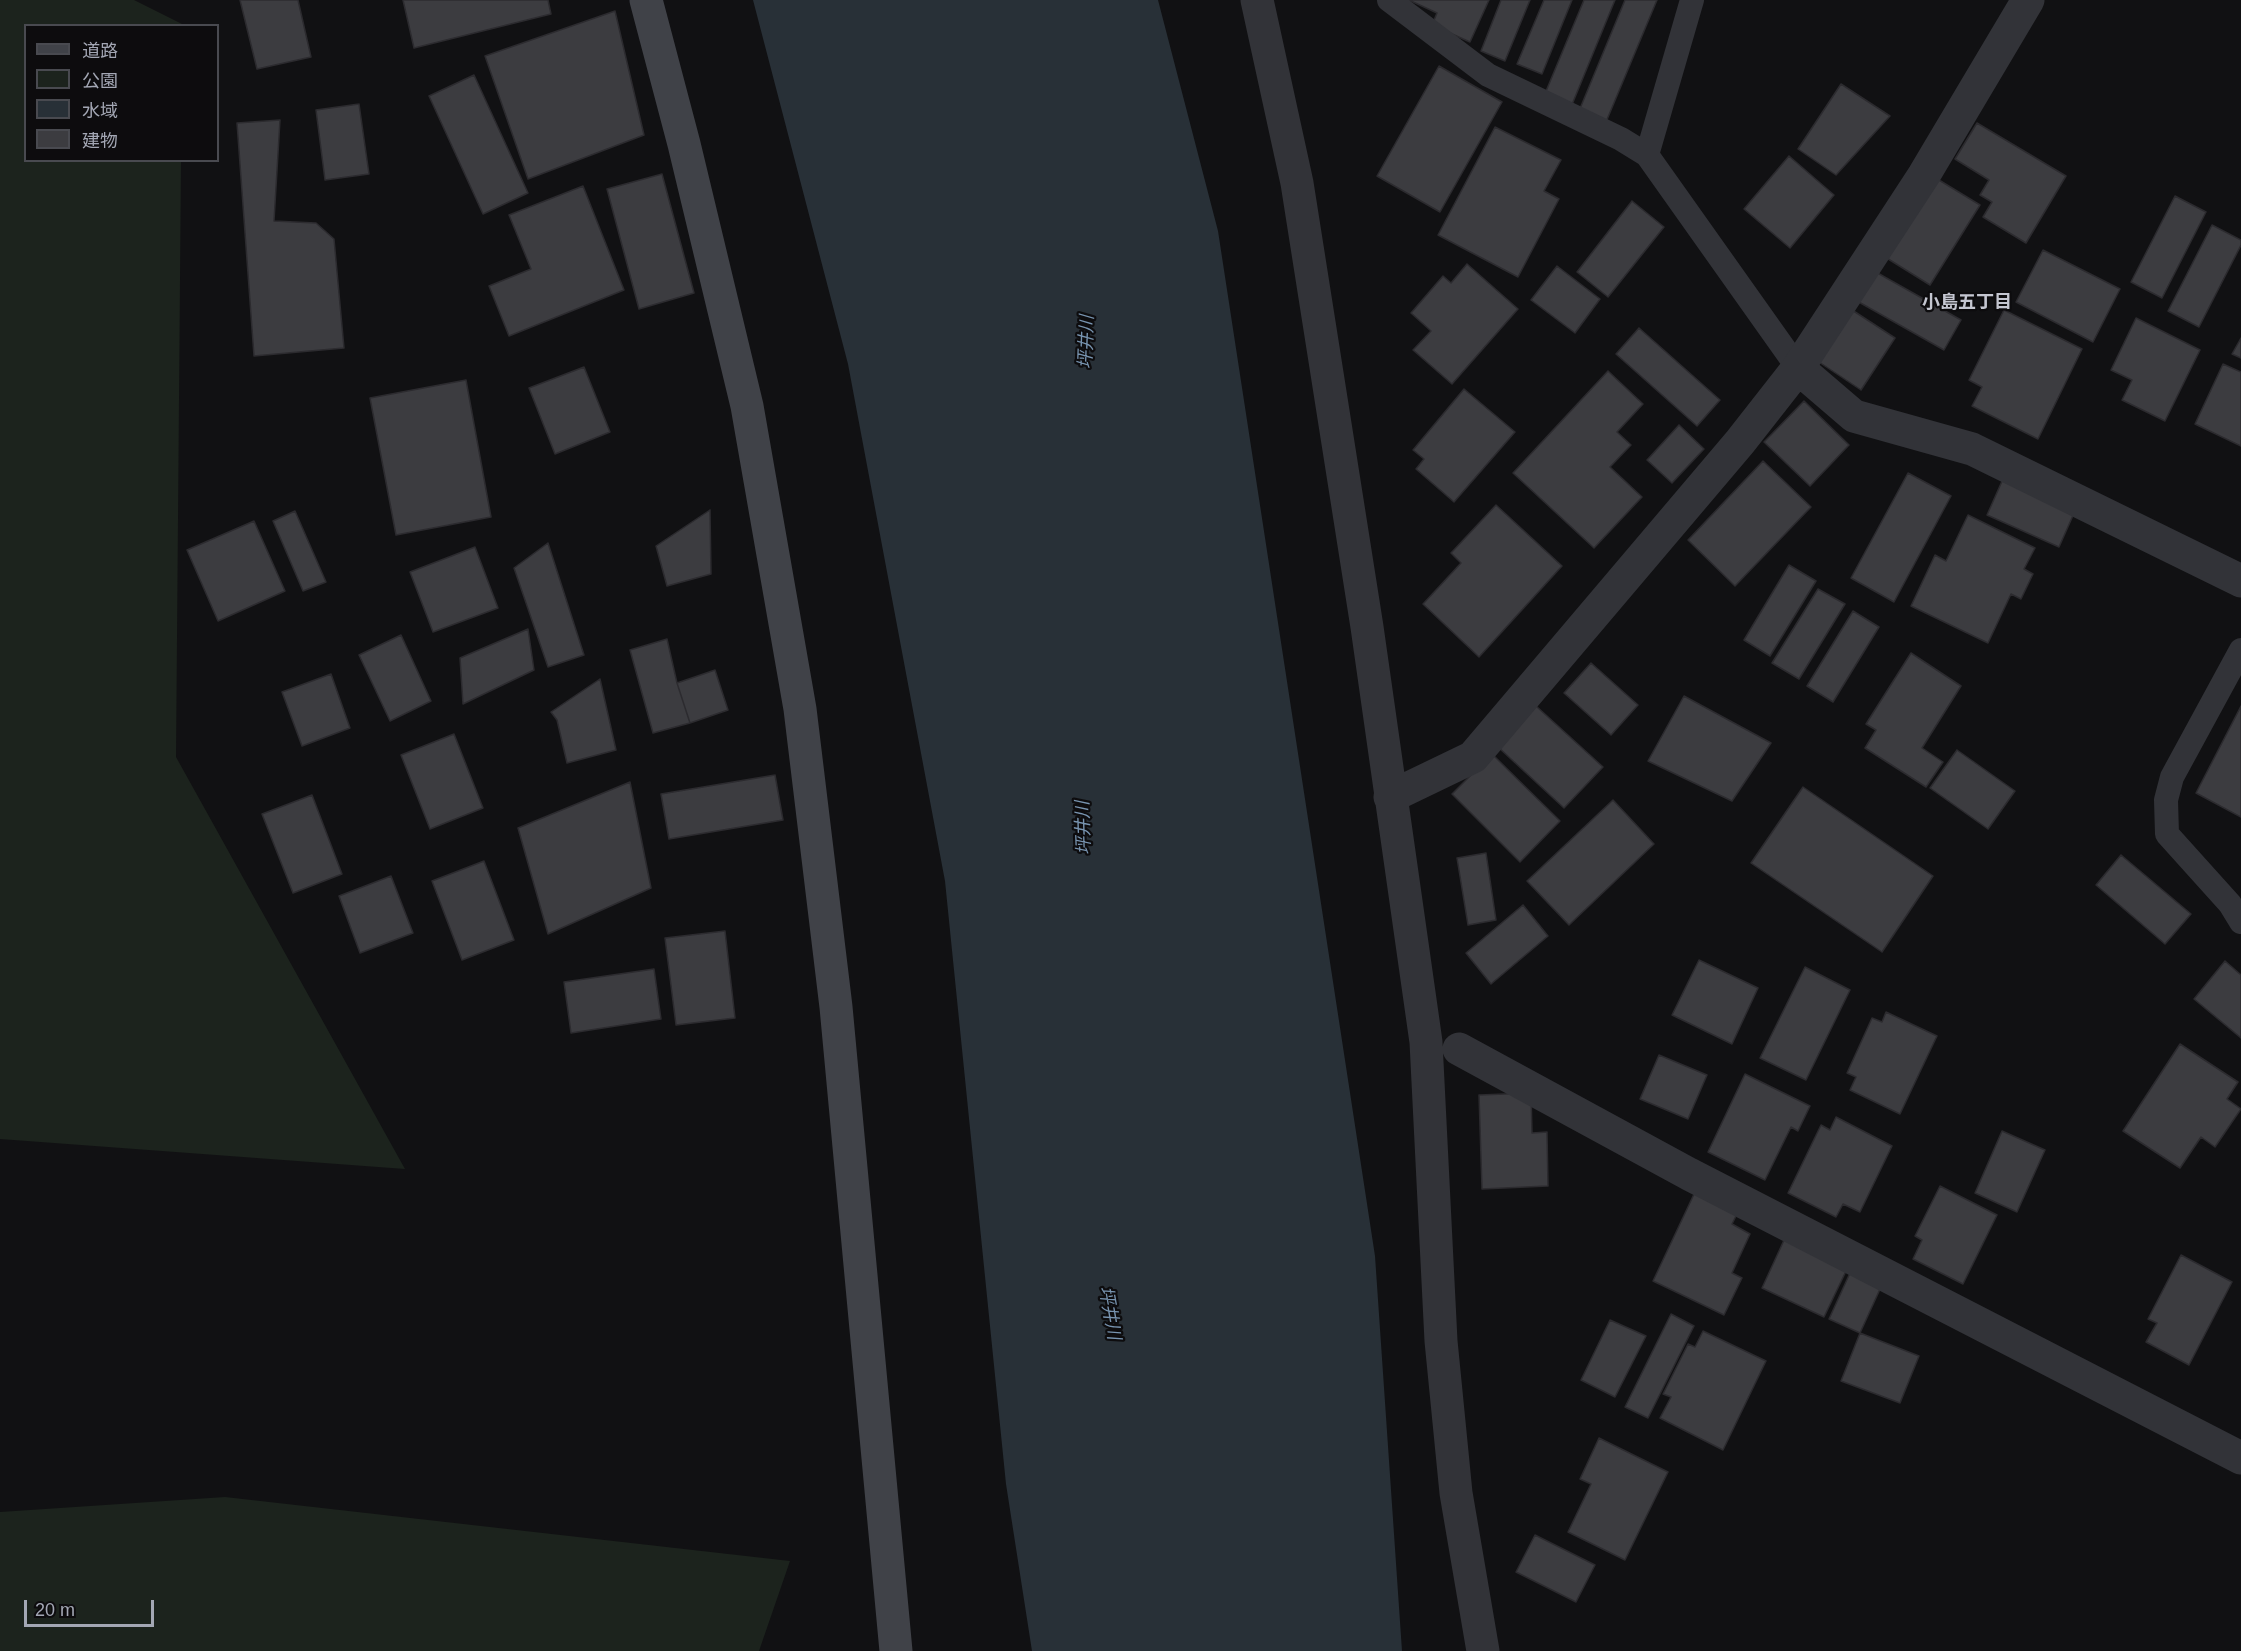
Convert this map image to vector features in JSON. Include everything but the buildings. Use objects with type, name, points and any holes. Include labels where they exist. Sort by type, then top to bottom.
[{"type":"street","points":[[646,0],[684,144],[747,406],[800,709],[836,1007],[896,1651]]},
{"type":"street","points":[[1390,797],[1473,758],[1740,442],[1798,368],[1924,175],[2028,0]]},
{"type":"street","points":[[1260,6],[1298,183],[1367,627],[1426,1042],[1441,1341],[1456,1492],[1483,1651]]},
{"type":"street","points":[[1798,368],[1854,416],[1972,449],[2241,581]]},
{"type":"street","points":[[1459,1048],[1689,1174],[2241,1458]]},
{"type":"lane","points":[[1389,0],[1488,75],[1621,139],[1647,155],[1798,368]]},
{"type":"lane","points":[[1647,155],[1692,0]]},
{"type":"lane","points":[[2241,650],[2172,777],[2166,800],[2167,834],[2230,903],[2241,922]]},
{"type":"green space","points":[[0,0],[134,0],[182,24],[24,24],[24,162],[181,162],[176,757],[405,1169],[0,1139]]},
{"type":"green space","points":[[225,1497],[790,1561],[759,1651],[0,1651],[0,1512]]},
{"type":"water","name":"坪井川","points":[[753,0],[1158,0],[1218,231],[1375,1256],[1402,1651],[1032,1651],[1006,1484],[945,881],[848,364]]},
{"type":"district","name":"小島五丁目","points":[[1967,303]]}]
